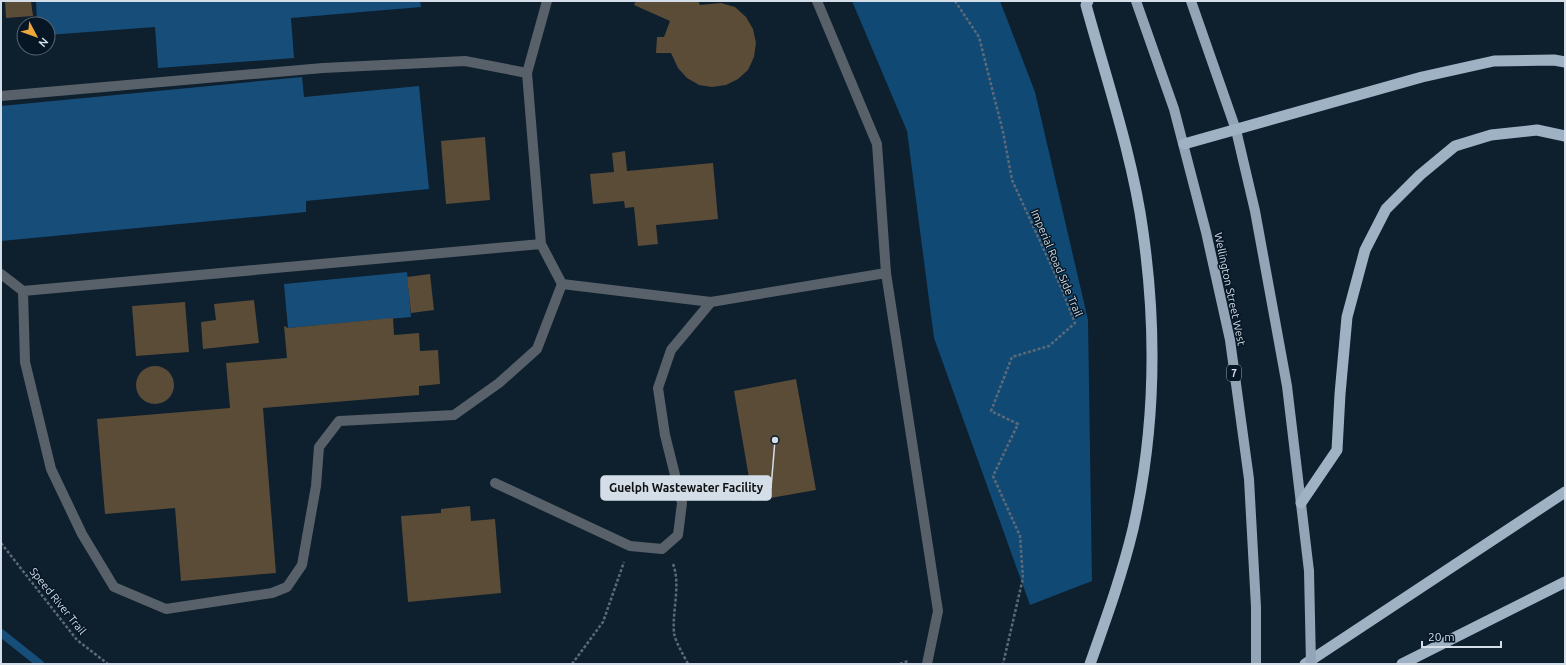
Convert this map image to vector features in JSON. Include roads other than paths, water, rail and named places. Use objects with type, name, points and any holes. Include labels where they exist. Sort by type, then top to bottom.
[{"type":"highway","points":[[1088,1],[1086,5],[1128,158],[1143,231],[1151,305],[1152,380],[1146,454],[1133,528],[1113,600],[1090,664]]},
{"type":"highway","points":[[1184,144],[1422,77],[1494,61],[1554,60],[1565,62]]},
{"type":"highway","points":[[1301,503],[1337,450],[1340,394],[1347,317],[1365,250],[1386,209],[1420,175],[1455,146],[1491,136],[1537,130],[1565,136]]},
{"type":"highway","points":[[1304,664],[1565,492]]},
{"type":"highway","points":[[1402,664],[1565,582]]},
{"type":"main road","name":"Wellington Street West","points":[[1136,1],[1161,69],[1184,144],[1206,232],[1230,340],[1249,478],[1256,607],[1256,664]]},
{"type":"main road","points":[[1191,1],[1236,130],[1255,211],[1279,333],[1287,386],[1309,571],[1311,664]]},
{"type":"lane","points":[[23,292],[25,362],[51,469],[82,534],[114,587],[166,609],[272,593],[286,587],[302,565],[316,486],[319,447],[339,421],[454,415],[499,383],[537,349],[562,284],[541,244],[527,73],[547,1]]},
{"type":"lane","points":[[817,1],[877,144],[886,273],[938,611],[927,664]]},
{"type":"lane","points":[[1,96],[323,68],[465,61],[527,73]]},
{"type":"lane","points":[[1,274],[23,292],[541,244]]},
{"type":"lane","points":[[562,284],[711,302],[886,273]]},
{"type":"lane","points":[[495,483],[630,546],[662,549],[678,535],[682,503],[665,435],[658,388],[671,350],[711,302]]},
{"type":"waterway","points":[[1,633],[40,664]]},
{"type":"place","name":"Guelph Wastewater Facility","points":[[775,440]]}]
